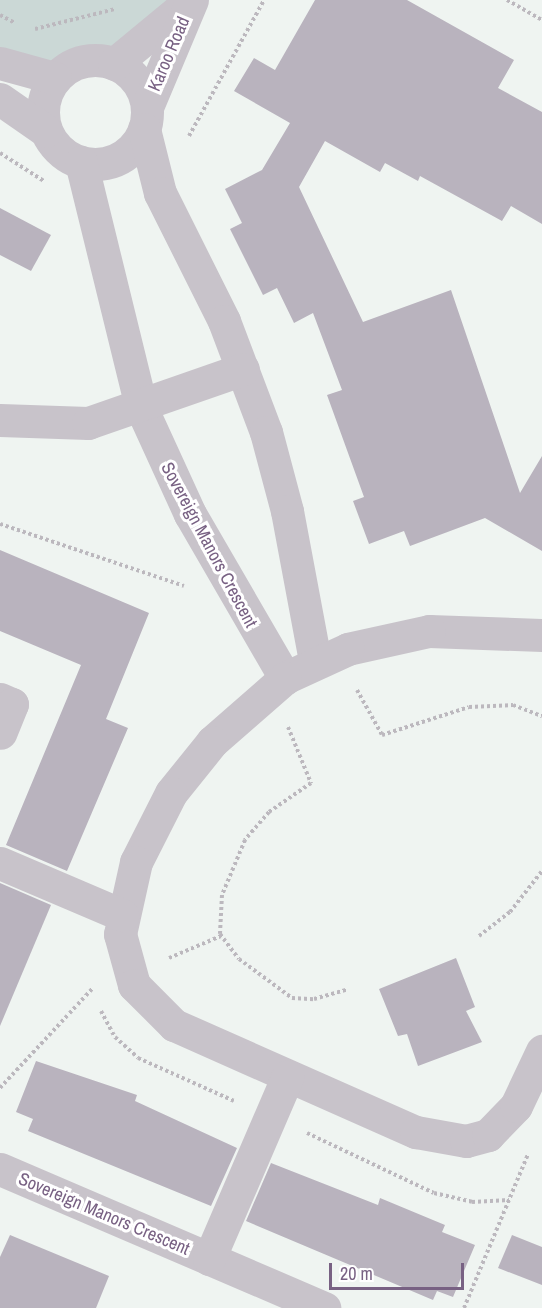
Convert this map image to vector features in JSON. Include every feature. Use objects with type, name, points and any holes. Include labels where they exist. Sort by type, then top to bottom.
[{"type":"street","name":"Karoo Road","points":[[114,64],[192,0]]},
{"type":"street","name":"Karoo Road","points":[[145,118],[192,0]]},
{"type":"street","points":[[46,131],[43,104],[55,78],[82,62],[114,64],[136,81],[160,193],[243,369],[287,511],[315,661]]},
{"type":"street","points":[[0,63],[55,78]]},
{"type":"street","points":[[0,99],[46,131],[63,153],[81,162],[109,162],[124,155],[145,118]]},
{"type":"street","name":"Sovereign Manors Crescent","points":[[81,162],[141,407],[190,514],[285,678]]},
{"type":"street","points":[[0,420],[78,423],[141,407],[243,369]]},
{"type":"street","points":[[542,635],[429,631],[315,661],[285,678],[212,742],[171,793],[136,862],[122,915],[127,968],[152,1007],[174,1025],[416,1132],[466,1141],[488,1135],[506,1122],[535,1090],[542,1051]]},
{"type":"street","points":[[0,699],[12,704],[0,733]]},
{"type":"street","points":[[0,863],[122,915]]},
{"type":"street","name":"Sovereign Manors Crescent","points":[[209,1259],[288,1076]]},
{"type":"street","name":"Sovereign Manors Crescent","points":[[0,1169],[325,1308]]},
{"type":"path","points":[[507,0],[542,20]]},
{"type":"path","points":[[29,31],[119,8],[124,15]]},
{"type":"path","points":[[0,15],[19,25]]},
{"type":"path","points":[[0,524],[187,587]]},
{"type":"path","points":[[355,686],[382,735],[469,707],[513,705],[542,716]]},
{"type":"path","points":[[286,723],[311,783],[270,812],[245,840],[222,895],[221,936],[239,959],[292,998],[304,1001],[348,989]]},
{"type":"path","points":[[479,936],[510,912],[542,872]]},
{"type":"path","points":[[158,963],[221,936]]},
{"type":"path","points":[[0,1088],[89,990],[100,987]]},
{"type":"path","points":[[295,1128],[434,1193],[472,1202],[509,1200]]},
{"type":"path","points":[[464,1308],[533,1142]]},
{"type":"shaded area","points":[[0,0],[191,0],[98,61],[82,62],[55,78],[0,63]]},
{"type":"building","points":[[315,0],[407,0],[514,60],[498,88],[542,112],[542,224],[511,206],[502,221],[420,176],[418,181],[385,163],[380,172],[325,141],[299,187],[363,322],[451,290],[520,493],[542,456],[542,551],[485,518],[410,546],[404,531],[369,544],[353,501],[364,497],[327,395],[342,390],[313,313],[294,323],[277,288],[263,295],[230,229],[242,223],[225,189],[262,170],[290,123],[234,91],[254,58],[275,70]]},
{"type":"building","points":[[0,208],[51,235],[31,271],[0,255]]},
{"type":"building","points":[[0,550],[149,613],[106,719],[128,728],[67,871],[6,845],[81,665],[0,631]]},
{"type":"building","points":[[0,883],[51,905],[0,1026]]},
{"type":"building","points":[[456,958],[475,1007],[466,1011],[482,1042],[418,1066],[407,1034],[398,1036],[379,989]]},
{"type":"building","points":[[36,1061],[137,1095],[135,1101],[237,1148],[211,1206],[28,1131],[33,1119],[16,1112]]},
{"type":"building","points":[[271,1163],[378,1205],[380,1198],[445,1225],[442,1232],[475,1245],[453,1297],[437,1291],[433,1300],[246,1221]]},
{"type":"building","points":[[10,1235],[109,1276],[96,1308],[0,1308],[0,1257]]},
{"type":"building","points":[[512,1235],[542,1247],[542,1285],[498,1268]]}]
